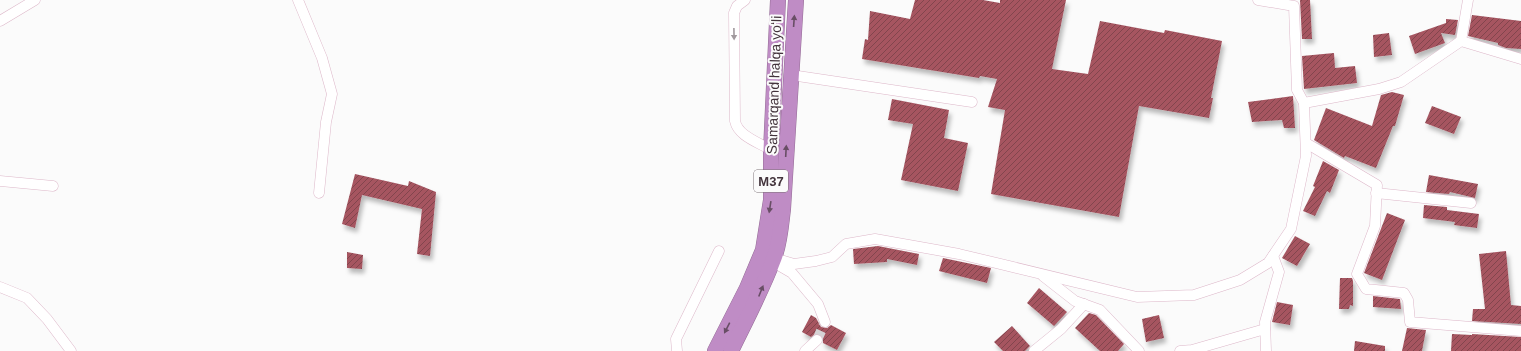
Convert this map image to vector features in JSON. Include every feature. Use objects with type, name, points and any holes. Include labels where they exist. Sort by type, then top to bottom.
[{"type":"highway","name":"Samarqand halqa yoʻli","points":[[714,351],[747,288],[763,250],[771,200],[771,150],[778,0]]},
{"type":"highway","name":"Samarqand halqa yoʻli","points":[[733,350],[759,296],[773,260],[783,209],[796,0]]},
{"type":"street","points":[[0,21],[35,0]]},
{"type":"street","points":[[298,0],[322,58],[332,94],[326,122],[319,193]]},
{"type":"street","points":[[745,0],[737,6],[734,13],[735,120],[737,128],[741,133],[771,150]]},
{"type":"street","points":[[773,260],[794,264],[816,261],[832,257],[846,244],[875,239],[959,254],[1138,297],[1194,295],[1240,280],[1268,263],[1291,230],[1306,156],[1304,103],[1297,90],[1294,6],[1258,0]]},
{"type":"street","points":[[1304,103],[1379,89],[1401,82],[1461,41],[1468,0]]},
{"type":"street","points":[[1461,41],[1521,59]]},
{"type":"street","points":[[791,75],[972,102]]},
{"type":"street","points":[[1306,143],[1376,185],[1375,226],[1357,274],[1366,289],[1404,293],[1408,300],[1410,322],[1521,331]]},
{"type":"street","points":[[0,181],[53,186]]},
{"type":"street","points":[[1376,193],[1471,203]]},
{"type":"street","points":[[677,351],[676,339],[719,251]]},
{"type":"street","points":[[1266,351],[1266,322],[1279,272],[1273,256]]},
{"type":"street","points":[[773,260],[792,274],[818,304],[825,322]]},
{"type":"street","points":[[1041,274],[1075,301],[1100,310],[1139,351]]},
{"type":"street","points":[[0,287],[27,298],[47,319],[71,351]]},
{"type":"street","points":[[1034,351],[1061,329],[1084,304]]},
{"type":"street","points":[[1180,351],[1192,350],[1265,329]]},
{"type":"street","points":[[805,351],[817,340]]},
{"type":"building","points":[[915,0],[983,0],[1000,3],[1000,0],[1066,0],[1052,69],[1088,74],[1100,21],[1164,33],[1165,30],[1222,41],[1211,98],[1213,98],[1209,118],[1139,106],[1119,217],[991,194],[1005,110],[988,107],[997,79],[980,76],[979,78],[862,59],[865,39],[868,40],[870,11],[910,19]]},
{"type":"building","points":[[1300,0],[1310,0],[1312,39],[1302,39]]},
{"type":"building","points":[[1472,15],[1521,21],[1521,49],[1506,48],[1498,45],[1498,43],[1468,36]]},
{"type":"building","points":[[1446,19],[1458,20],[1455,35],[1441,33],[1445,43],[1415,54],[1409,36],[1446,23]]},
{"type":"building","points":[[1389,33],[1392,55],[1374,57],[1373,35]]},
{"type":"building","points":[[1334,53],[1335,68],[1355,66],[1357,83],[1304,89],[1302,56]]},
{"type":"building","points":[[1392,92],[1404,95],[1395,126],[1393,126],[1376,168],[1345,156],[1344,158],[1314,140],[1326,108],[1372,126],[1381,95]]},
{"type":"building","points":[[1293,96],[1295,128],[1284,128],[1282,120],[1252,122],[1248,102]]},
{"type":"building","points":[[892,99],[949,110],[944,138],[968,143],[958,191],[901,180],[913,124],[888,120]]},
{"type":"building","points":[[1432,106],[1461,117],[1454,134],[1425,123]]},
{"type":"building","points":[[1323,161],[1339,170],[1330,193],[1327,191],[1315,216],[1303,211],[1315,187],[1313,186]]},
{"type":"building","points":[[355,174],[408,186],[409,181],[436,192],[430,256],[417,254],[422,209],[362,195],[355,228],[342,224]]},
{"type":"building","points":[[1429,175],[1478,184],[1475,198],[1450,192],[1449,194],[1426,192]]},
{"type":"building","points":[[1424,205],[1447,207],[1447,210],[1479,214],[1477,228],[1454,225],[1455,222],[1423,218]]},
{"type":"building","points":[[1387,213],[1405,220],[1382,280],[1364,273]]},
{"type":"building","points":[[1295,236],[1310,244],[1297,266],[1282,258]]},
{"type":"building","points":[[878,246],[919,254],[917,265],[887,259],[887,262],[854,264],[853,249]]},
{"type":"building","points":[[1506,251],[1511,305],[1521,306],[1521,324],[1472,321],[1473,309],[1485,309],[1479,254]]},
{"type":"building","points":[[347,252],[363,255],[362,269],[347,268]]},
{"type":"building","points":[[943,258],[991,268],[987,283],[939,271]]},
{"type":"building","points":[[1340,278],[1352,278],[1353,281],[1353,306],[1350,305],[1349,309],[1339,309]]},
{"type":"building","points":[[1039,288],[1067,312],[1054,326],[1027,303]]},
{"type":"building","points":[[1373,296],[1400,299],[1401,309],[1373,307]]},
{"type":"building","points":[[1277,302],[1293,305],[1290,325],[1272,322]]},
{"type":"building","points":[[1089,313],[1096,315],[1124,344],[1118,351],[1100,351],[1075,328]]},
{"type":"building","points":[[811,315],[816,318],[821,327],[827,328],[831,325],[846,333],[837,350],[823,343],[823,338],[819,334],[815,334],[811,337],[802,332]]},
{"type":"building","points":[[1159,315],[1164,338],[1146,342],[1142,319]]},
{"type":"building","points":[[1012,326],[1030,346],[1025,351],[1003,351],[994,342]]},
{"type":"building","points":[[1407,328],[1426,330],[1422,351],[1402,351]]},
{"type":"building","points":[[1452,334],[1521,337],[1521,351],[1451,351]]},
{"type":"building","points":[[1355,341],[1385,346],[1385,351],[1354,351]]},
{"type":"tunnel","points":[[817,340],[825,322]]}]
